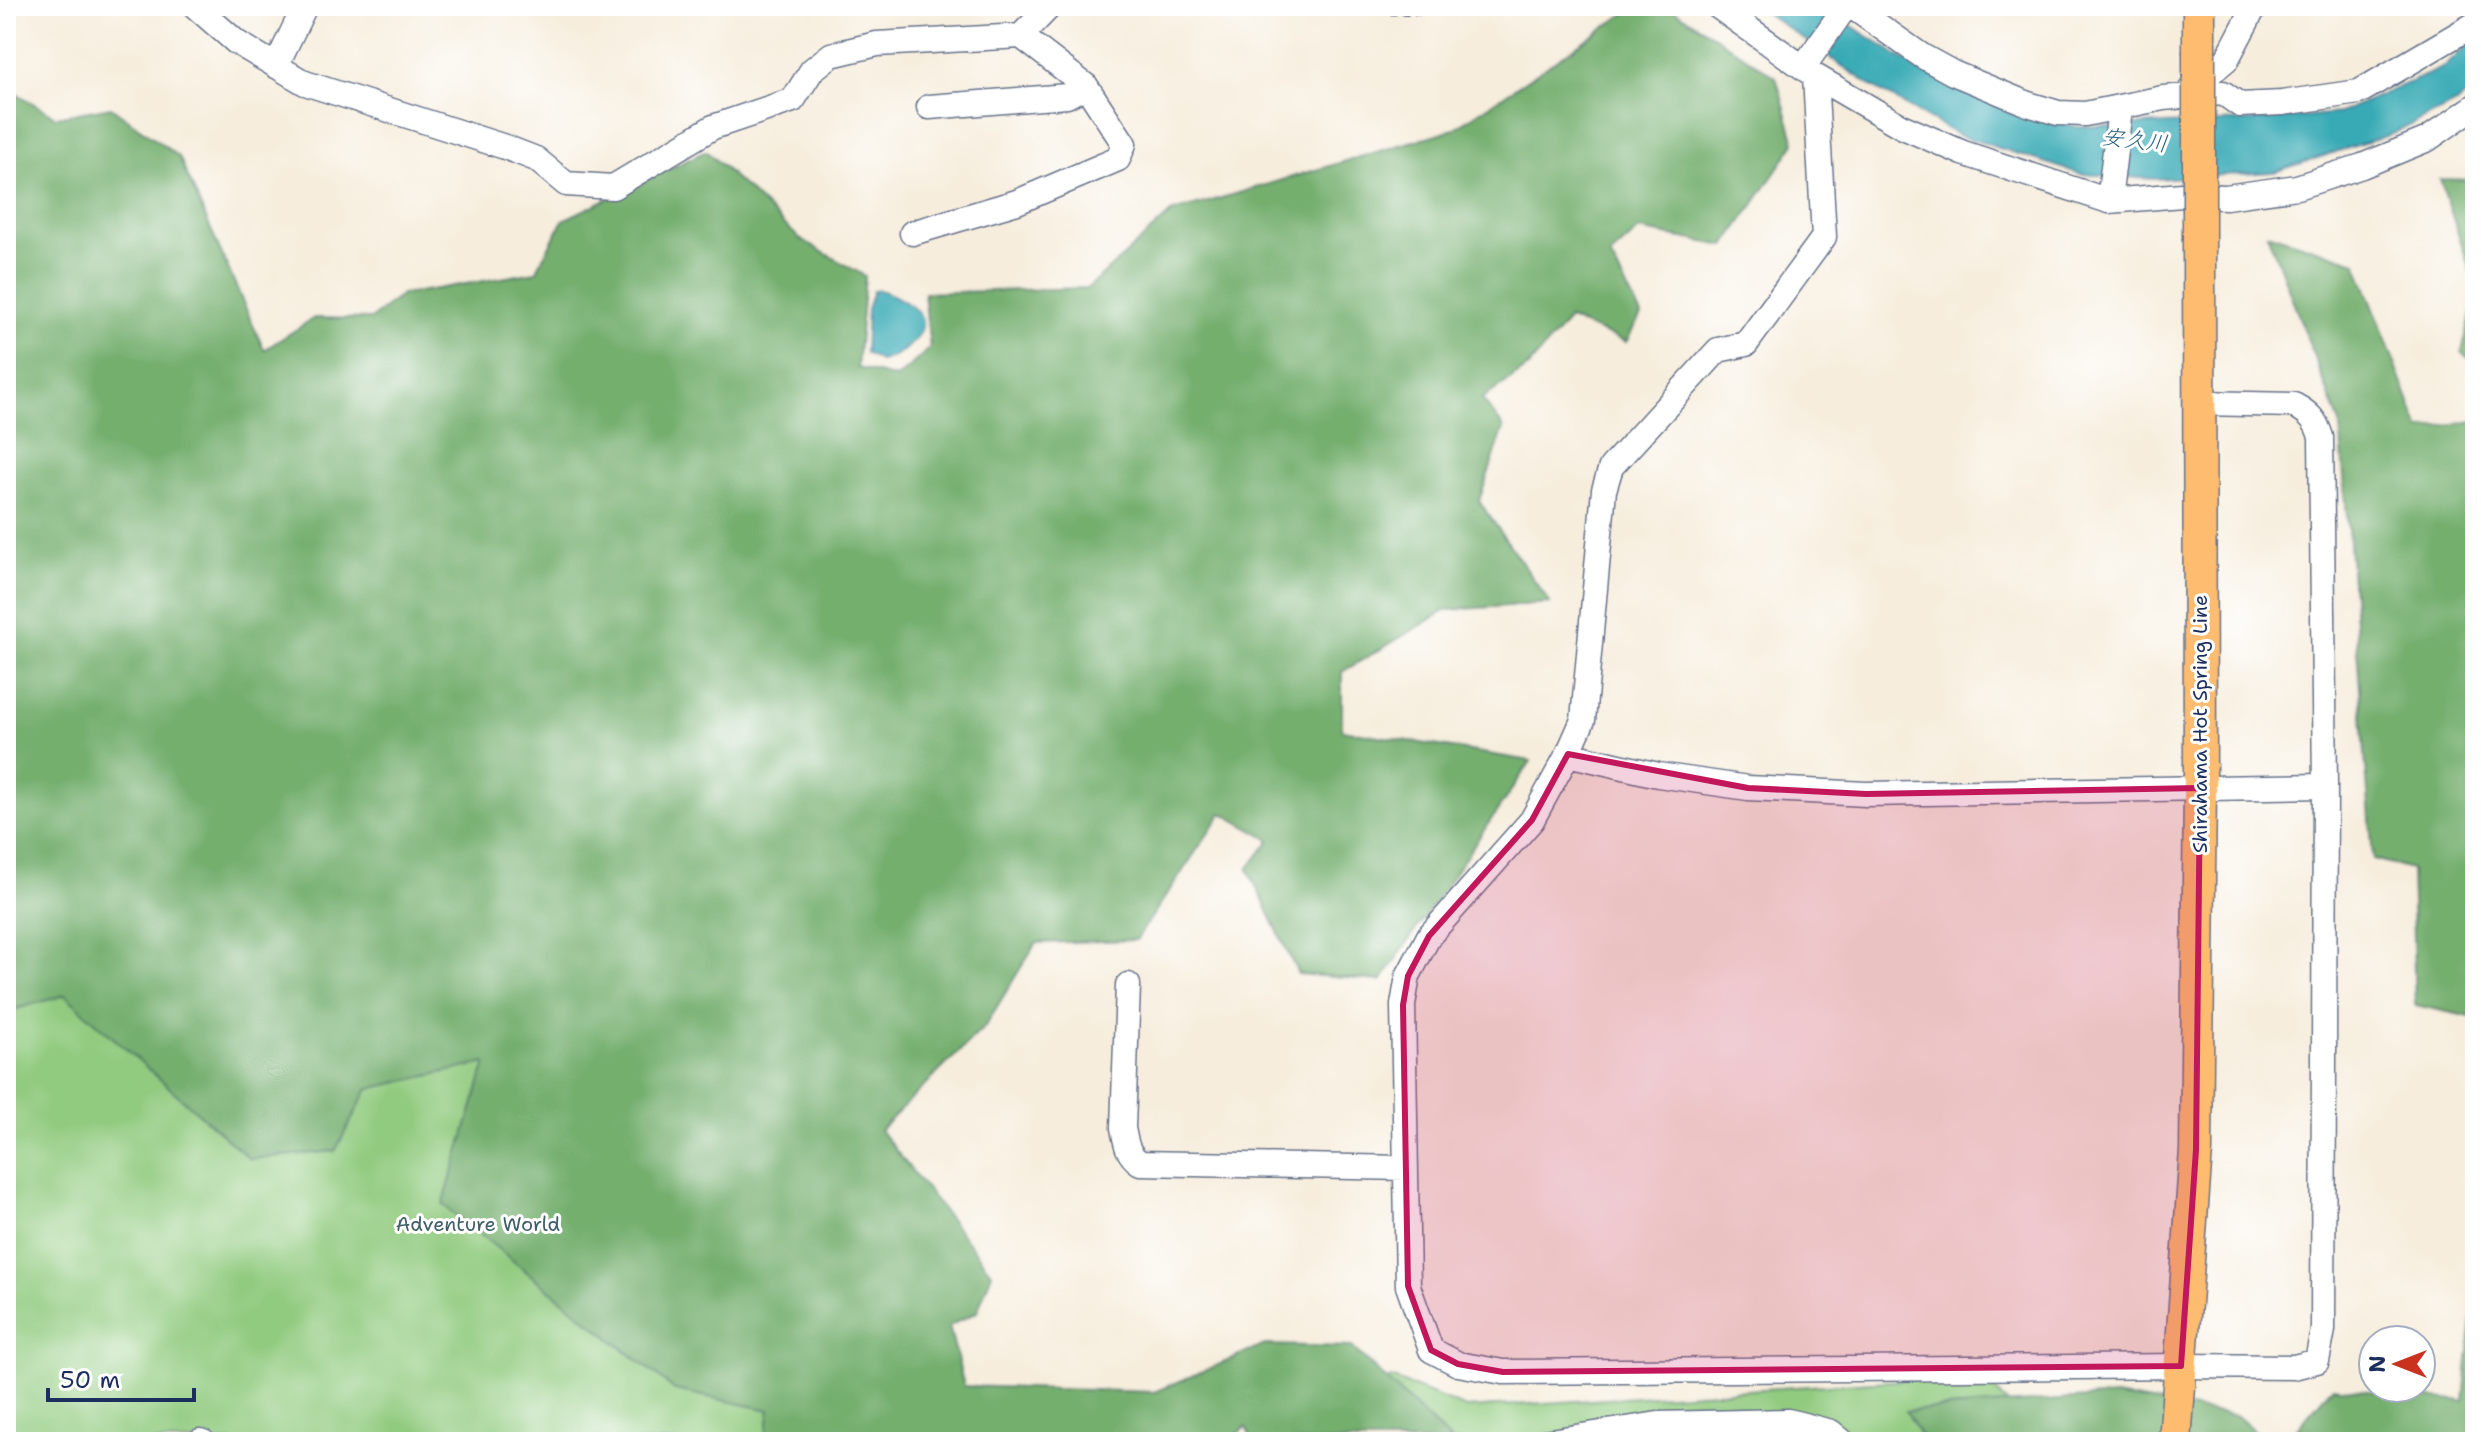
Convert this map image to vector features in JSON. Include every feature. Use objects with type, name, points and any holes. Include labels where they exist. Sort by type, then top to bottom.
[{"type":"main road","name":"Shirahama Hot Spring Line","points":[[2175,1442],[2196,1150],[2200,788],[2199,6]]},
{"type":"street","points":[[195,6],[236,42],[305,83],[505,147],[536,159],[566,184],[613,187],[713,127],[793,100],[812,70],[831,55],[877,44],[1021,36],[1086,86],[1124,144],[1118,159],[1017,202],[912,233]]},
{"type":"street","points":[[276,66],[305,6]]},
{"type":"street","points":[[1021,36],[1050,6]]},
{"type":"street","points":[[1717,6],[1810,71],[1901,126],[1963,153],[2109,196],[2226,197],[2297,187],[2362,166],[2428,139],[2475,106]]},
{"type":"street","points":[[2200,403],[2294,405],[2307,412],[2316,423],[2321,437],[2325,786],[2323,1330],[2317,1361],[2294,1367],[1503,1372],[1458,1364],[1431,1350],[1408,1286],[1403,1005],[1408,976],[1429,936],[1532,820],[1583,720],[1604,490],[1611,467],[1718,350],[1746,344],[1824,237],[1810,71],[1848,6],[1953,73],[2028,104],[2058,113],[2085,114],[2120,112],[2163,98],[2183,96],[2223,93],[2240,105],[2282,103],[2359,92],[2475,24]]},
{"type":"street","points":[[2183,96],[2227,59],[2255,6]]},
{"type":"street","points":[[929,107],[1067,96],[1086,86]]},
{"type":"street","points":[[2109,196],[2120,112]]},
{"type":"street","points":[[1568,754],[1658,775],[1748,788],[1836,792],[2325,786]]},
{"type":"street","points":[[1128,985],[1123,1128],[1126,1147],[1140,1163],[1406,1168]]},
{"type":"street","points":[[1544,1442],[1658,1424],[1788,1421],[1831,1432],[1843,1442]]},
{"type":"path","points":[[1382,6],[1387,13],[1408,14],[1572,6]]},
{"type":"highlighted area","points":[[1568,754],[1748,788],[1866,794],[2200,788],[2196,1150],[2181,1366],[1503,1372],[1458,1364],[1431,1350],[1408,1286],[1403,1005],[1408,976],[1429,936],[1532,820]]},
{"type":"green space","points":[[1636,6],[1668,6],[1776,77],[1795,143],[1725,246],[1639,230],[1610,256],[1641,315],[1626,342],[1569,319],[1527,368],[1482,399],[1504,428],[1479,501],[1550,603],[1447,610],[1342,672],[1342,730],[1531,761],[1381,981],[1298,974],[1248,869],[1270,840],[1222,813],[1136,940],[1036,943],[985,1026],[880,1130],[992,1273],[977,1312],[949,1326],[964,1386],[1154,1392],[1265,1345],[1352,1347],[1452,1442],[1253,1442],[1246,1427],[1227,1442],[765,1442],[770,1410],[675,1390],[443,1205],[486,1063],[368,1089],[335,1151],[250,1159],[65,995],[6,1012],[6,87],[56,117],[111,107],[179,157],[264,350],[314,318],[371,319],[401,295],[536,272],[563,220],[706,151],[800,239],[865,276],[857,368],[897,378],[930,348],[924,293],[1088,288],[1171,213],[1454,129]]},
{"type":"green space","points":[[2440,179],[2475,180],[2475,284]]},
{"type":"green space","points":[[2267,233],[2356,262],[2420,429],[2475,421],[2475,1018],[2415,1005],[2411,869],[2373,859],[2340,424]]},
{"type":"green space","points":[[2475,299],[2475,365],[2462,352]]},
{"type":"green space","name":"Adventure World","points":[[538,970],[892,1442],[6,1442],[6,975]]},
{"type":"green space","points":[[2475,1289],[2475,1442],[2285,1442],[2332,1387],[2357,1390],[2357,1404],[2437,1404],[2437,1398],[2464,1401]]},
{"type":"green space","points":[[1983,1375],[2039,1442],[1248,1442],[1391,1378],[1466,1408]]},
{"type":"green space","points":[[2115,1396],[2237,1416],[2267,1442],[1924,1442],[1906,1411]]},
{"type":"water","name":"安久川","points":[[1756,6],[1821,6],[1920,70],[2014,110],[2077,127],[2249,121],[2339,113],[2445,67],[2475,38],[2475,88],[2457,103],[2392,134],[2274,172],[2155,179],[2081,174],[1958,135],[1871,86]]},
{"type":"water","points":[[878,290],[909,304],[918,313],[922,325],[920,333],[909,346],[880,361],[865,353],[867,309],[873,291]]}]
